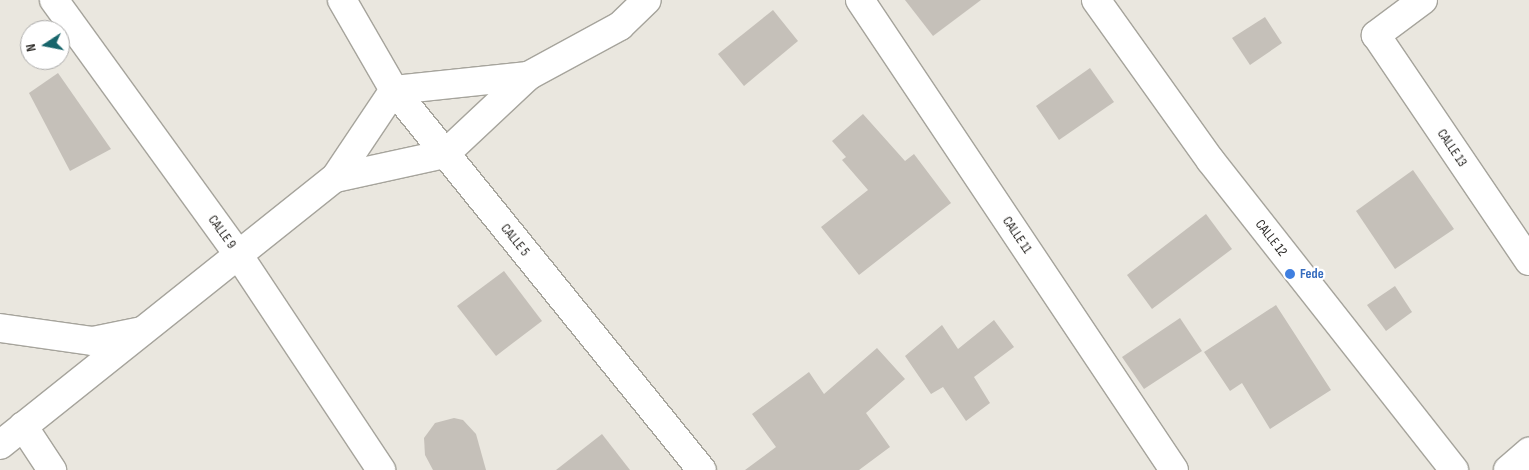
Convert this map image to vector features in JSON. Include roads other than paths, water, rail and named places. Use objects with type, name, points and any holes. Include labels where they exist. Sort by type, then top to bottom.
[{"type":"street","name":"CALLE 9","points":[[54,0],[239,256],[381,470]]},
{"type":"street","name":"CALLE 5","points":[[342,0],[394,90],[702,470]]},
{"type":"street","points":[[335,178],[445,154],[528,76],[620,26],[647,0]]},
{"type":"street","name":"CALLE 11","points":[[860,0],[1174,470]]},
{"type":"street","name":"CALLE 12","points":[[1096,0],[1211,161],[1454,470]]},
{"type":"street","name":"CALLE 13","points":[[1423,0],[1376,35],[1529,261]]},
{"type":"street","points":[[0,445],[148,330],[335,178],[394,90],[528,76]]},
{"type":"street","points":[[0,328],[93,341],[148,330]]},
{"type":"street","points":[[23,426],[52,470]]},
{"type":"street","points":[[1508,470],[1529,452]]},
{"type":"place","name":"Fede","points":[[1290,274]]}]
